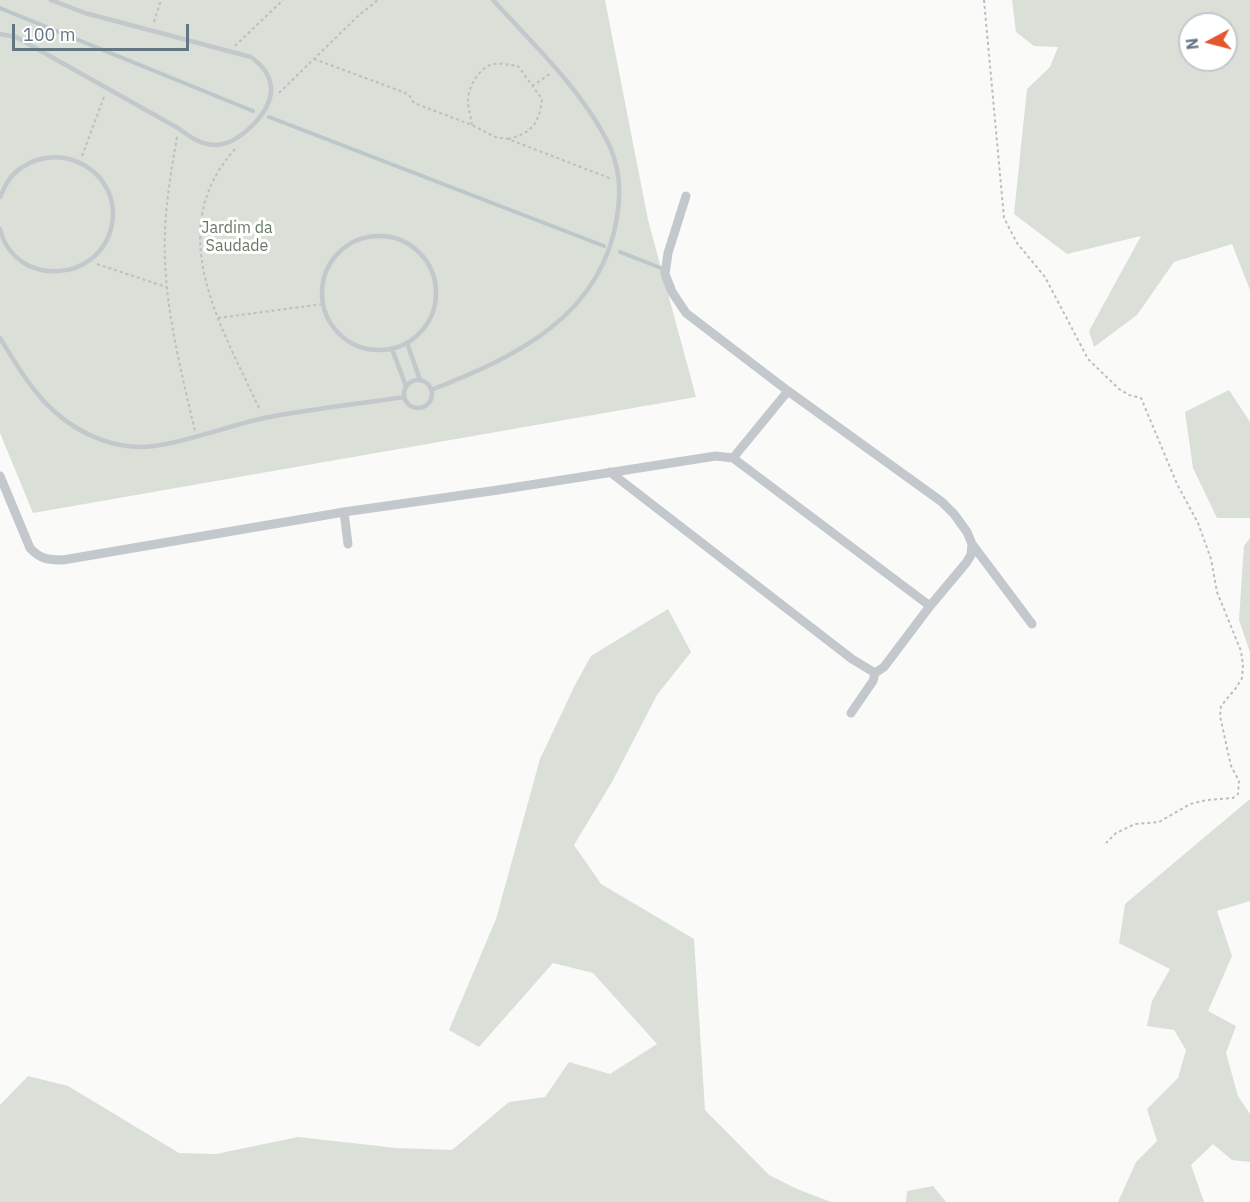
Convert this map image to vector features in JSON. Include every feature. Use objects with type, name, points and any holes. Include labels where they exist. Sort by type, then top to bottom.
[{"type":"street","points":[[686,196],[665,274],[672,292],[686,313],[788,391],[942,502],[961,523],[972,544],[1032,624]]},
{"type":"street","points":[[733,458],[788,391]]},
{"type":"street","points":[[0,476],[30,548],[38,556],[49,560],[63,560],[344,512],[717,456],[733,458],[930,606]]},
{"type":"street","points":[[610,472],[852,659],[875,673]]},
{"type":"street","points":[[344,512],[348,544]]},
{"type":"street","points":[[850,713],[873,681],[875,673],[884,667],[966,563],[971,555],[972,544]]},
{"type":"lane","points":[[0,34],[16,37],[204,144],[225,144],[238,139],[256,121],[269,100],[270,83],[263,67],[251,57],[85,13],[51,0]]},
{"type":"lane","points":[[431,390],[473,374],[536,340],[577,305],[606,260],[620,203],[617,168],[606,139],[595,119],[556,70],[493,0]]},
{"type":"lane","points":[[0,198],[7,182],[19,169],[34,160],[49,156],[65,157],[80,162],[92,170],[102,181],[113,209],[108,238],[100,251],[89,261],[68,270],[45,271],[24,262],[8,246],[0,229]]},
{"type":"lane","points":[[372,236],[387,236],[403,240],[416,249],[434,275],[435,306],[420,334],[407,343],[392,349],[377,351],[362,348],[348,342],[336,332],[328,319],[321,289],[325,273],[332,259],[356,240],[372,236]]},
{"type":"lane","points":[[0,250],[8,246]]},
{"type":"lane","points":[[0,338],[52,410],[88,434],[123,446],[137,448],[157,446],[264,418],[404,397]]},
{"type":"lane","points":[[407,343],[420,380]]},
{"type":"lane","points":[[392,349],[406,386],[404,397],[410,407],[422,408],[430,401],[431,390],[427,383],[420,380],[412,381],[406,386]]},
{"type":"path","points":[[151,30],[161,0]]},
{"type":"path","points":[[230,51],[283,0]]},
{"type":"path","points":[[269,100],[378,0]]},
{"type":"path","points":[[984,0],[1004,218],[1017,243],[1045,277],[1088,359],[1119,389],[1141,398],[1177,484],[1198,523],[1211,560],[1217,592],[1241,651],[1242,678],[1221,706],[1220,716],[1231,766],[1239,781],[1238,794],[1233,798],[1191,804],[1165,820],[1135,824],[1116,834],[1106,843]]},
{"type":"path","points":[[314,58],[403,92],[409,95],[414,103],[495,136],[619,182]]},
{"type":"path","points":[[472,125],[468,100],[476,76],[489,66],[503,64],[518,66],[542,99],[540,115],[534,126],[520,136],[508,139]]},
{"type":"path","points":[[532,86],[556,70]]},
{"type":"path","points":[[80,162],[108,89]]},
{"type":"path","points":[[178,128],[165,223],[167,287],[196,436]]},
{"type":"path","points":[[238,139],[239,142],[225,160],[204,206],[199,250],[202,270],[218,318],[264,418]]},
{"type":"path","points":[[89,261],[167,287]]},
{"type":"path","points":[[218,318],[323,304]]},
{"type":"green space","name":"Jardim da Saudade","points":[[0,0],[605,0],[648,220],[696,397],[33,513],[0,433]]},
{"type":"green space","points":[[1012,0],[1250,0],[1250,290],[1232,244],[1174,262],[1137,315],[1094,347],[1089,331],[1141,236],[1067,254],[1014,214],[1027,89],[1050,67],[1058,47],[1034,46],[1016,32]]},
{"type":"green space","points":[[1229,390],[1250,422],[1250,518],[1217,518],[1193,468],[1185,412]]},
{"type":"green space","points":[[1250,538],[1250,652],[1239,620],[1244,546]]},
{"type":"green space","points":[[668,609],[691,652],[657,695],[612,782],[574,845],[601,884],[694,939],[705,1110],[769,1175],[831,1202],[0,1202],[0,1105],[28,1076],[68,1086],[179,1153],[216,1154],[298,1137],[396,1148],[452,1150],[509,1102],[545,1097],[569,1062],[610,1074],[657,1044],[593,973],[553,963],[479,1047],[449,1030],[496,919],[540,759],[576,683],[591,656]]},
{"type":"green space","points":[[1250,799],[1250,901],[1217,911],[1232,956],[1208,1011],[1236,1026],[1226,1053],[1238,1096],[1250,1114],[1250,1162],[1232,1160],[1213,1144],[1191,1165],[1204,1202],[1118,1202],[1136,1162],[1157,1141],[1147,1109],[1178,1078],[1186,1050],[1174,1030],[1147,1026],[1152,1001],[1170,969],[1119,943],[1125,904]]},
{"type":"green space","points":[[933,1186],[946,1202],[906,1202],[907,1191]]},
{"type":"waterway","points":[[0,8],[253,111]]},
{"type":"waterway","points":[[269,117],[604,246]]},
{"type":"waterway","points":[[620,252],[661,268]]}]
